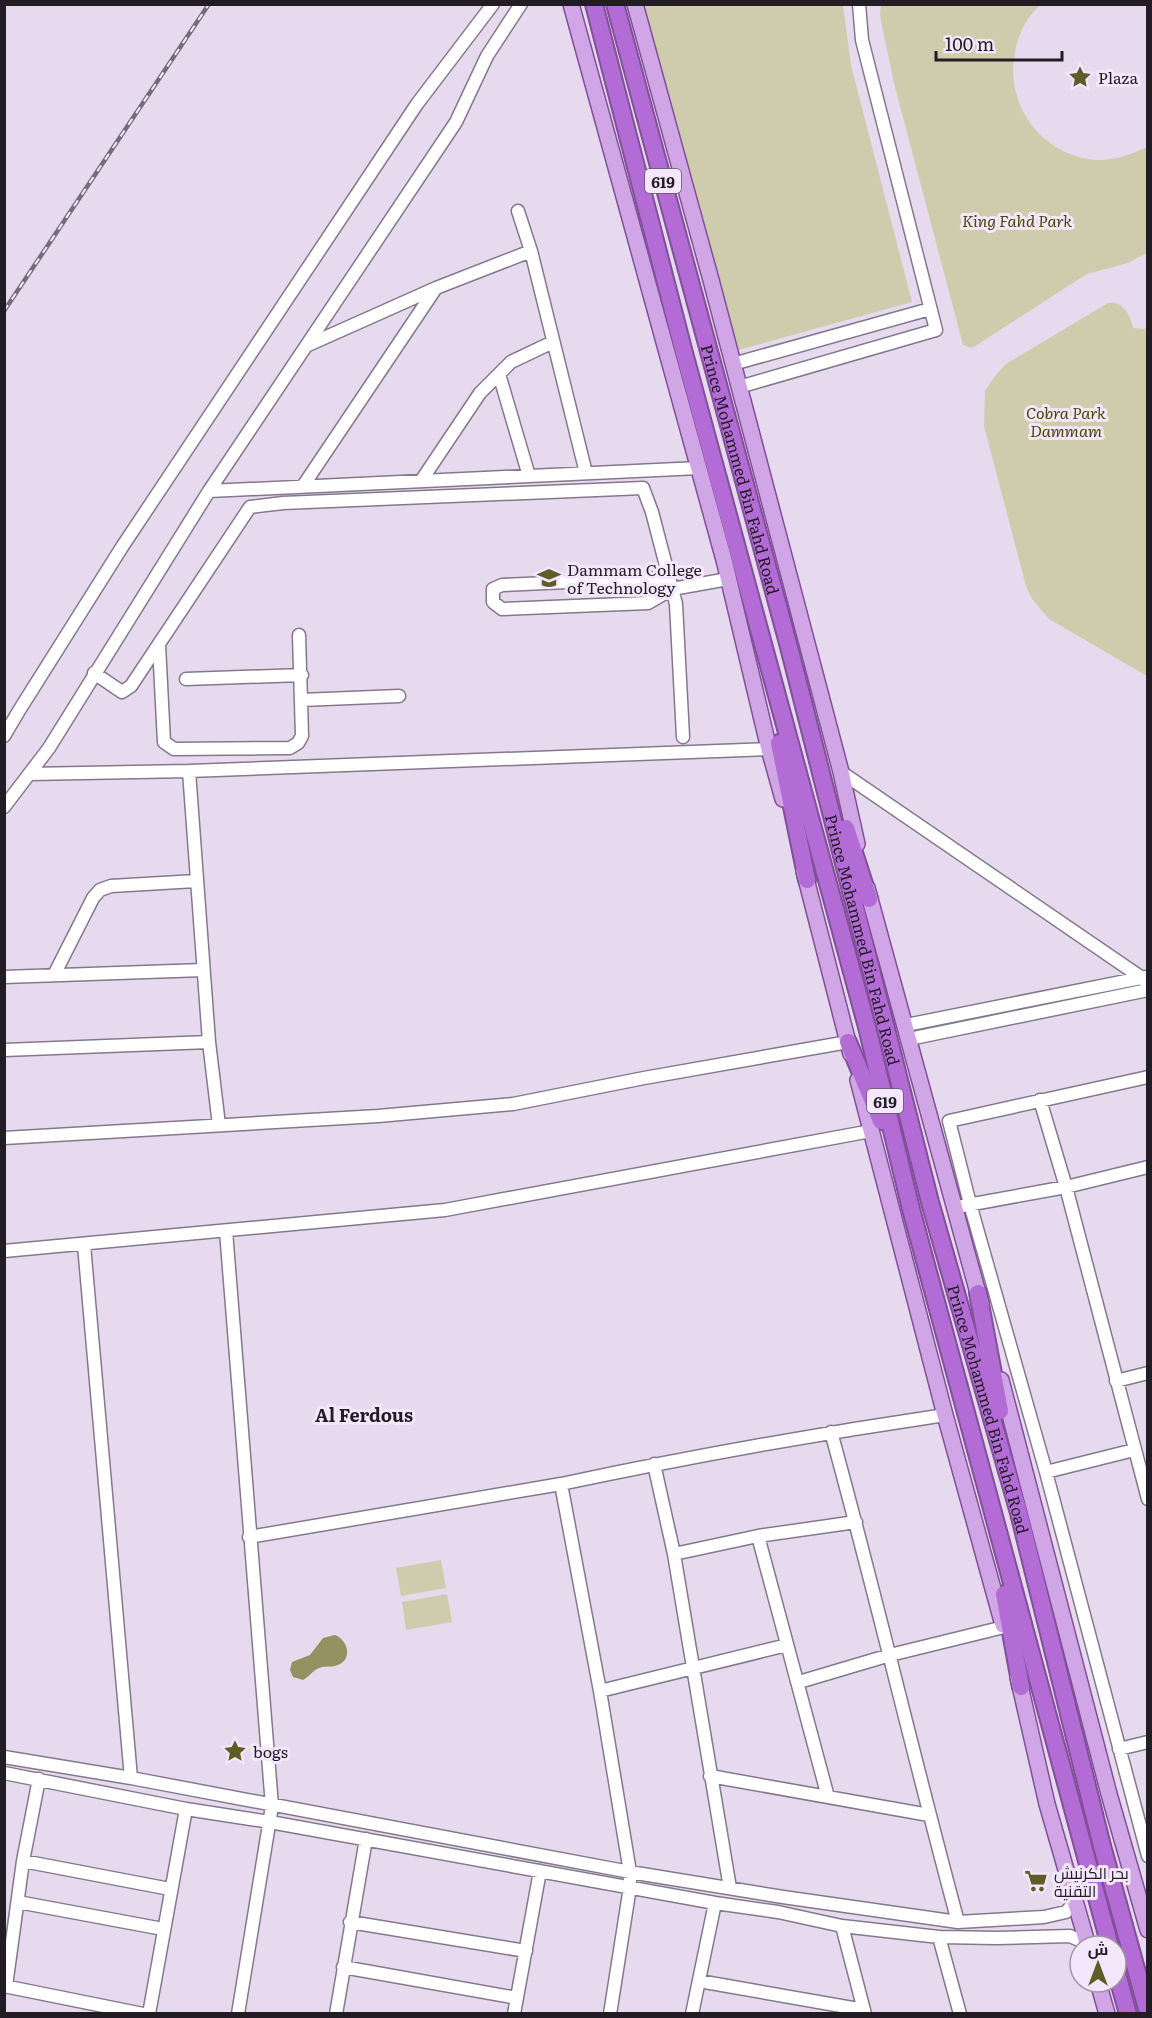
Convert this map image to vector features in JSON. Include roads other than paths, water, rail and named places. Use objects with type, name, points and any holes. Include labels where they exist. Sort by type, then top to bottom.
[{"type":"highway","name":"Prince Mohammed Bin Fahd Road","points":[[594,4],[684,353],[867,1027],[910,1209],[1107,1934]]},
{"type":"highway","name":"Prince Mohammed Bin Fahd Road","points":[[615,4],[789,647],[930,1202],[1019,1512],[1102,1846],[1148,2013]]},
{"type":"highway","points":[[751,601],[807,880]]},
{"type":"highway","points":[[789,647],[869,899]]},
{"type":"highway","points":[[848,1042],[879,1116],[910,1209]]},
{"type":"highway","points":[[978,1293],[1019,1512]]},
{"type":"highway","points":[[968,1422],[1021,1687]]},
{"type":"highway","points":[[1123,1994],[1128,2013]]},
{"type":"main road","points":[[571,4],[699,468],[769,749],[807,880],[945,1415],[1021,1687],[1047,1804],[1085,1934]]},
{"type":"main road","points":[[635,4],[841,772],[869,899],[907,1032],[962,1206],[978,1293],[1109,1794],[1148,1930]]},
{"type":"main road","points":[[1101,1994],[1107,2013]]},
{"type":"street","points":[[4,736],[122,547],[417,104],[493,4]]},
{"type":"street","points":[[4,807],[49,748],[209,490],[456,122],[487,56],[521,4]]},
{"type":"street","points":[[739,387],[936,330],[862,40],[859,4]]},
{"type":"street","points":[[518,211],[531,250],[586,473]]},
{"type":"street","points":[[305,346],[436,288],[531,250]]},
{"type":"street","points":[[303,486],[436,288]]},
{"type":"street","points":[[733,364],[930,309]]},
{"type":"street","points":[[420,481],[480,393],[511,362],[553,342]]},
{"type":"street","points":[[499,374],[529,476]]},
{"type":"street","points":[[209,490],[699,468]]},
{"type":"street","points":[[94,673],[122,692],[130,686],[250,507],[272,504],[643,488],[652,512],[676,604],[683,737]]},
{"type":"street","points":[[672,589],[654,578],[502,585],[493,589],[493,602],[502,609],[648,603],[672,589],[728,579]]},
{"type":"street","points":[[159,645],[164,742],[174,749],[290,748],[298,743],[302,736],[302,675],[299,635]]},
{"type":"street","points":[[186,679],[302,675]]},
{"type":"street","points":[[301,700],[399,696]]},
{"type":"street","points":[[29,774],[189,771],[769,749]]},
{"type":"street","points":[[189,771],[209,1042],[219,1125]]},
{"type":"street","points":[[841,772],[1146,980]]},
{"type":"street","points":[[54,975],[93,898],[100,890],[111,886],[196,881]]},
{"type":"street","points":[[4,977],[203,970]]},
{"type":"street","points":[[907,1032],[1146,980]]},
{"type":"street","points":[[907,1032],[1148,990]]},
{"type":"street","points":[[4,1050],[209,1042]]},
{"type":"street","points":[[4,1138],[378,1116],[513,1104],[848,1042]]},
{"type":"street","points":[[1148,1077],[949,1121],[962,1206],[1046,1472],[1148,1856]]},
{"type":"street","points":[[1040,1100],[1066,1186],[1148,1499]]},
{"type":"street","points":[[4,1251],[445,1210],[871,1131]]},
{"type":"street","points":[[962,1206],[1148,1167]]},
{"type":"street","points":[[226,1231],[272,1806],[238,2013]]},
{"type":"street","points":[[84,1245],[131,1778]]},
{"type":"street","points":[[1116,1381],[1148,1372]]},
{"type":"street","points":[[249,1537],[561,1484],[654,1464],[831,1432],[945,1415]]},
{"type":"street","points":[[831,1432],[958,1922]]},
{"type":"street","points":[[1046,1472],[1134,1450]]},
{"type":"street","points":[[654,1464],[674,1554],[730,1888]]},
{"type":"street","points":[[561,1484],[600,1691],[630,1872],[630,1887],[610,2013]]},
{"type":"street","points":[[674,1554],[758,1536],[856,1522]]},
{"type":"street","points":[[758,1536],[828,1797]]},
{"type":"street","points":[[798,1682],[890,1655],[1004,1627]]},
{"type":"street","points":[[600,1691],[787,1645]]},
{"type":"street","points":[[1119,1749],[1148,1742]]},
{"type":"street","points":[[4,1757],[338,1816],[630,1872],[783,1898],[958,1922],[1044,1917],[1066,1912],[1076,1901]]},
{"type":"street","points":[[4,1773],[186,1809],[366,1839],[715,1903],[778,1912],[842,1926],[939,1937],[1068,1936]]},
{"type":"street","points":[[711,1776],[929,1815]]},
{"type":"street","points":[[39,1779],[23,1861],[5,1986],[143,2013]]},
{"type":"street","points":[[148,2013],[186,1809]]},
{"type":"street","points":[[336,2013],[366,1839]]},
{"type":"street","points":[[23,1861],[170,1889]]},
{"type":"street","points":[[514,2013],[540,1871]]},
{"type":"street","points":[[18,1902],[163,1929]]},
{"type":"street","points":[[692,2013],[715,1903]]},
{"type":"street","points":[[997,1938],[1047,1931],[1054,1925],[1052,1920],[1044,1917]]},
{"type":"street","points":[[350,1922],[526,1951]]},
{"type":"street","points":[[699,1981],[865,2012],[842,1926]]},
{"type":"street","points":[[939,1937],[960,2013]]},
{"type":"street","points":[[343,1967],[517,1998]]},
{"type":"railway","points":[[4,311],[209,4]]},
{"type":"place","name":"Plaza","points":[[1080,77]]},
{"type":"place","name":"Dammam College of Technology","points":[[549,578]]},
{"type":"place","name":"bogs","points":[[235,1751]]},
{"type":"place","name":"بحر الكرنيش التقنية","points":[[1036,1881]]},
{"type":"district","name":"Al Ferdous","points":[[364,1414]]},
{"type":"park label","name":"King Fahd Park","points":[[1017,220]]},
{"type":"park label","name":"Cobra Park Dammam","points":[[1066,421]]}]
